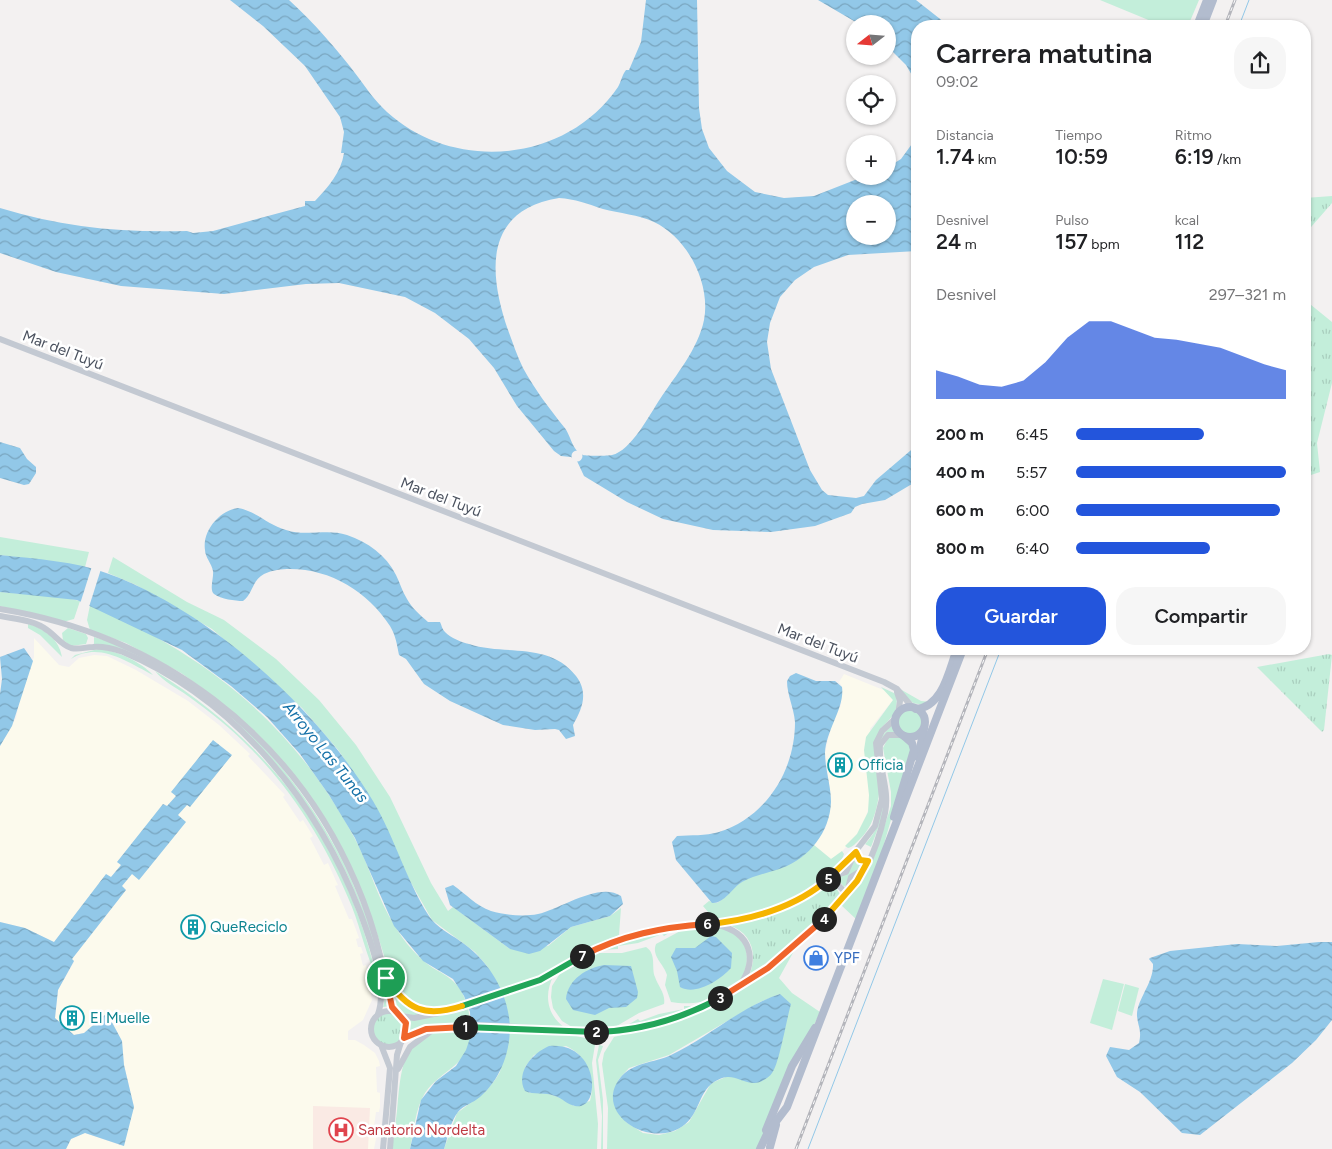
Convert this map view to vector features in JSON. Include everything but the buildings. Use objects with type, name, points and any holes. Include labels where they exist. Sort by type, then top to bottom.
[{"type":"main road","points":[[1199,20],[1207,0]]},
{"type":"main road","points":[[1205,20],[1213,0]]},
{"type":"main road","points":[[878,872],[914,752],[913,745],[896,727],[897,716],[903,709],[928,706],[936,701],[955,655]]},
{"type":"main road","points":[[759,1149],[787,1107],[961,655]]},
{"type":"main road","points":[[893,833],[917,759],[924,728],[929,716],[950,683]]},
{"type":"main road","points":[[903,735],[917,736],[924,728],[924,716],[914,708]]},
{"type":"main road","points":[[759,1149],[787,1078],[799,1053],[815,1028],[832,990]]},
{"type":"main road","points":[[770,1148],[778,1119],[778,1107],[787,1078]]},
{"type":"street","name":"Mar del Tuyú","points":[[0,339],[872,678]]},
{"type":"street","points":[[0,609],[77,626],[134,650],[159,663],[202,690],[244,725],[285,768],[330,832],[360,894],[374,931],[392,1007],[407,1027],[396,1055],[390,1149]]},
{"type":"street","points":[[0,616],[42,627],[70,648],[106,647],[142,661],[213,707],[259,749],[280,772],[316,822],[344,875],[364,922],[379,979],[382,999],[378,1014],[372,1022],[371,1032],[388,1058],[390,1071],[383,1149]]},
{"type":"street","points":[[872,678],[897,688],[914,708]]},
{"type":"street","points":[[378,1014],[387,1011],[414,1018],[439,1013],[540,980],[592,951],[619,940],[651,930],[713,924],[757,915],[789,903],[819,886],[857,850],[875,826],[880,809],[881,790],[876,743],[882,731],[897,716],[900,702],[896,692],[872,678]]},
{"type":"street","points":[[381,1045],[390,1047],[416,1032],[437,1028],[515,1028],[590,1032],[633,1029],[691,1012],[738,988],[768,968],[796,945],[847,894],[867,864],[887,801],[880,745],[888,735],[903,735]]},
{"type":"street","points":[[857,850],[866,846],[872,852]]},
{"type":"street","points":[[857,850],[860,860],[867,864]]},
{"type":"street","points":[[830,877],[847,894]]},
{"type":"street","points":[[713,924],[735,931],[741,936],[749,949],[750,963],[738,988]]},
{"type":"street","points":[[386,978],[400,998],[410,1004],[439,1013]]},
{"type":"street","points":[[396,1078],[402,1059],[410,1046],[421,1036],[437,1028]]},
{"type":"street","points":[[770,1148],[787,1107]]},
{"type":"shaded area","points":[[34,638],[59,665],[69,667],[79,658],[94,655],[107,656],[136,670],[188,701],[219,725],[250,754],[248,756],[285,795],[283,797],[300,822],[303,820],[313,836],[310,838],[324,865],[328,863],[338,885],[335,886],[349,919],[352,919],[359,938],[356,939],[358,947],[361,947],[363,953],[360,954],[363,966],[366,965],[372,1000],[363,1020],[348,1031],[348,1040],[355,1040],[364,1045],[375,1053],[379,1061],[380,1066],[376,1067],[380,1107],[379,1112],[376,1112],[373,1133],[377,1134],[374,1149],[66,1149],[71,1139],[85,1133],[123,1146],[134,1107],[124,1065],[122,1041],[107,1013],[84,1033],[74,1035],[55,1018],[58,990],[74,962],[72,959],[126,890],[122,886],[132,874],[140,879],[185,822],[177,815],[187,804],[191,807],[172,792],[176,796],[167,806],[164,804],[117,862],[121,865],[111,877],[106,875],[54,942],[25,928],[0,922],[0,746],[16,718],[22,689],[34,657]]},
{"type":"shaded area","points":[[844,674],[886,691],[893,700],[870,729],[869,806],[866,817],[857,834],[841,853],[831,859],[814,845],[826,827],[829,813],[831,800],[825,752],[832,723],[841,705],[842,687],[839,682]]},
{"type":"shaded area","name":"Sanatorio Nordelta","points":[[313,1106],[370,1108],[368,1149],[313,1149]]},
{"type":"green space","points":[[1100,0],[1199,0],[1191,20],[1148,20]]},
{"type":"green space","points":[[1332,196],[1332,203],[1311,227],[1311,198]]},
{"type":"green space","points":[[1311,305],[1332,322],[1332,383],[1317,443],[1320,472],[1311,475]]},
{"type":"green space","points":[[0,537],[89,552],[85,567],[0,555]]},
{"type":"green space","points":[[113,557],[187,602],[224,620],[276,659],[319,700],[356,745],[390,797],[431,883],[448,911],[453,907],[510,949],[548,946],[571,927],[610,916],[621,908],[619,935],[526,983],[500,990],[487,966],[475,952],[432,920],[410,881],[374,804],[339,751],[302,708],[212,629],[136,585],[108,573]]},
{"type":"green space","points":[[0,592],[62,597],[80,601],[74,619],[63,622],[0,606]]},
{"type":"green space","points":[[90,605],[172,646],[243,697],[275,727],[303,760],[330,797],[354,837],[383,905],[403,938],[422,959],[457,985],[464,995],[466,1002],[439,1010],[426,1009],[400,993],[392,981],[376,930],[312,800],[264,741],[205,690],[181,673],[126,643],[90,630],[87,620]]},
{"type":"green space","points":[[28,624],[50,636],[58,645],[62,657],[40,635],[28,628]]},
{"type":"green space","points":[[68,628],[86,634],[88,638],[86,644],[71,646],[63,640],[62,633]]},
{"type":"green space","points":[[94,637],[139,654],[182,678],[222,707],[258,742],[291,780],[320,821],[344,864],[368,920],[383,977],[360,906],[343,866],[322,828],[297,792],[270,759],[239,728],[206,700],[170,675],[134,654],[104,645],[94,645]]},
{"type":"green space","points":[[98,649],[128,658],[153,675],[113,655],[92,652],[81,654],[71,659],[75,655]]},
{"type":"green space","points":[[1332,655],[1324,730],[1322,732],[1257,667]]},
{"type":"green space","points":[[155,671],[197,700],[235,731],[269,765],[298,802],[324,841],[345,883],[363,929],[377,978],[343,885],[309,822],[296,803],[250,748],[220,720],[166,682]]},
{"type":"green space","points":[[881,687],[896,694],[897,705],[892,717],[881,728],[881,771],[878,802],[868,829],[856,843],[848,848],[845,846],[857,834],[868,812],[869,795],[864,750],[866,737],[893,700]]},
{"type":"green space","points":[[900,689],[921,701],[931,702],[913,703]]},
{"type":"green space","points":[[910,710],[919,713],[922,722],[919,731],[910,734],[901,731],[898,722],[901,713]]},
{"type":"green space","points":[[893,724],[896,731],[882,738],[882,766],[881,737]]},
{"type":"green space","points":[[898,735],[912,747],[875,875],[856,919],[841,905],[874,857],[891,806],[891,792],[883,748],[888,738]]},
{"type":"green space","points":[[883,798],[883,815],[871,847],[865,844],[879,821]]},
{"type":"green space","points":[[814,845],[831,859],[842,851],[844,854],[834,867],[802,893],[775,906],[715,920],[703,906],[709,901],[717,903],[738,884],[751,877],[796,860]]},
{"type":"green space","points":[[855,857],[865,865],[844,887],[837,878]]},
{"type":"green space","points":[[828,885],[834,885],[840,894],[822,918],[799,940],[749,976],[753,960],[751,945],[743,933],[729,925],[791,906]]},
{"type":"green space","points":[[717,926],[732,931],[742,941],[747,955],[746,969],[743,976],[726,994],[717,998],[689,1003],[671,1002],[665,985],[667,975],[656,956],[656,944],[686,928]]},
{"type":"green space","points":[[677,928],[664,936],[662,934],[638,943],[618,946],[618,949],[602,950],[639,936]]},
{"type":"green space","points":[[646,947],[651,953],[654,973],[663,993],[664,1004],[639,1013],[615,1027],[603,1029],[572,1027],[562,1021],[553,1008],[551,997],[552,986],[561,972],[588,956],[597,953],[622,953]]},
{"type":"green space","points":[[794,951],[779,978],[792,993],[820,1012],[757,1149],[607,1149],[608,1108],[602,1064],[604,1053],[614,1037],[646,1029],[714,1004],[761,977]],"holes":[[[780,994],[744,1079],[728,1076],[714,1082],[710,1085],[689,1122],[675,1131],[659,1135],[643,1133],[626,1122],[614,1103],[615,1089],[619,1079],[629,1068],[669,1055],[760,1002]]]},
{"type":"green space","points":[[554,975],[549,989],[548,1003],[553,1016],[564,1027],[509,1025],[503,996]]},
{"type":"green space","points":[[383,977],[390,1006],[383,1007],[385,1000]]},
{"type":"green space","points":[[1103,979],[1124,984],[1112,1030],[1090,1023]]},
{"type":"green space","points":[[1125,984],[1139,988],[1132,1016],[1118,1011]]},
{"type":"green space","points":[[391,988],[427,1012],[416,1016],[403,1013],[394,1003]]},
{"type":"green space","points":[[684,1006],[699,1006],[663,1019],[624,1027],[638,1019],[640,1021],[659,1014],[684,1009]]},
{"type":"green space","points":[[468,1008],[471,1025],[410,1032],[409,1020],[448,1014]]},
{"type":"green space","points":[[389,1013],[395,1014],[400,1018],[404,1023],[404,1035],[400,1040],[395,1044],[389,1045],[383,1044],[378,1040],[374,1035],[373,1029],[374,1023],[378,1018],[383,1014]]},
{"type":"green space","points":[[445,1029],[471,1030],[470,1042],[461,1059],[425,1093],[417,1113],[410,1149],[392,1149],[401,1074],[404,1064],[413,1047],[421,1040]]},
{"type":"green space","points":[[508,1030],[560,1032],[593,1040],[595,1045],[592,1063],[598,1124],[597,1149],[444,1149],[457,1113],[485,1092],[500,1072]],"holes":[[[566,1046],[573,1050],[584,1062],[591,1077],[592,1093],[590,1101],[574,1106],[553,1095],[529,1093],[525,1067],[534,1055]]]},
{"type":"green space","points":[[599,1045],[603,1046],[598,1060],[603,1100],[603,1149],[601,1149],[602,1116],[596,1060]]},
{"type":"water","points":[[230,0],[289,0],[334,46],[383,108],[414,132],[444,145],[476,151],[508,151],[540,144],[569,132],[596,112],[618,87],[626,70],[629,70],[641,42],[646,0],[697,0],[699,108],[702,129],[709,148],[727,171],[755,192],[784,198],[814,196],[846,183],[846,185],[896,185],[896,162],[901,159],[911,145],[911,251],[848,255],[814,267],[795,280],[780,297],[770,323],[767,342],[771,369],[810,470],[822,490],[828,495],[856,498],[864,496],[876,480],[911,450],[911,485],[885,500],[862,504],[855,507],[851,513],[815,526],[771,532],[713,530],[663,519],[627,502],[584,476],[577,461],[571,457],[561,456],[554,451],[517,406],[494,368],[469,339],[435,313],[405,297],[339,283],[306,284],[224,294],[121,286],[56,272],[0,253],[0,208],[46,220],[92,227],[139,231],[187,231],[193,233],[213,231],[305,206],[305,201],[315,201],[325,190],[340,167],[344,153],[341,153],[344,132],[340,117],[305,66],[263,26]],"holes":[[[559,198],[654,222],[666,229],[677,239],[687,251],[700,277],[705,306],[701,331],[692,351],[639,431],[626,447],[619,452],[602,456],[583,455],[576,450],[566,430],[537,391],[523,368],[501,308],[496,266],[498,247],[505,230],[517,216],[534,205]]]},
{"type":"water","points":[[818,0],[916,0],[941,20],[911,20],[911,74],[906,65],[896,55],[896,15],[846,16]]},
{"type":"water","points":[[0,442],[20,448],[27,459],[36,467],[36,473],[29,484],[24,485],[0,478]]},
{"type":"water","points":[[238,508],[251,512],[286,530],[301,533],[339,533],[369,545],[382,555],[392,568],[405,596],[416,611],[428,622],[440,622],[445,632],[456,640],[483,647],[540,654],[553,658],[565,665],[580,682],[583,695],[579,713],[573,725],[575,736],[566,739],[559,730],[555,729],[535,730],[503,725],[450,701],[424,684],[406,659],[399,655],[394,633],[381,614],[360,593],[334,578],[305,570],[280,570],[260,577],[243,601],[228,599],[214,594],[212,590],[213,571],[205,553],[206,536],[219,517]]},
{"type":"water","name":"Arroyo Las Tunas","points":[[0,555],[55,561],[83,566],[109,574],[147,591],[185,612],[258,667],[323,732],[350,766],[381,815],[414,888],[429,916],[439,927],[478,955],[498,984],[507,1006],[510,1028],[509,1039],[500,1071],[480,1097],[463,1108],[455,1116],[444,1149],[410,1149],[421,1100],[436,1081],[456,1066],[466,1050],[471,1035],[470,1012],[464,996],[453,979],[423,961],[394,926],[355,838],[329,795],[300,754],[267,717],[231,686],[182,650],[77,600],[0,592]]},
{"type":"water","points":[[24,648],[33,661],[12,726],[0,746],[0,694],[2,679],[0,657]]},
{"type":"water","points":[[796,673],[816,681],[835,681],[842,687],[841,703],[828,736],[825,753],[831,802],[827,824],[816,842],[801,858],[792,864],[742,882],[720,901],[712,903],[676,860],[672,842],[677,836],[714,833],[736,825],[764,804],[775,790],[790,758],[794,740],[795,722],[787,681],[790,676]]},
{"type":"water","points":[[213,740],[232,755],[190,807],[187,805],[178,815],[186,822],[139,880],[132,874],[122,886],[126,890],[72,959],[74,961],[58,990],[55,1018],[74,1035],[84,1033],[107,1013],[122,1041],[124,1065],[134,1107],[124,1146],[85,1133],[71,1139],[66,1149],[0,1149],[0,922],[25,928],[54,942],[106,874],[111,877],[121,865],[117,862],[163,804],[167,806],[176,796],[171,792]]},
{"type":"water","points":[[453,885],[486,909],[509,914],[538,914],[591,894],[602,892],[612,892],[621,896],[623,904],[610,916],[571,927],[540,951],[529,954],[510,949],[450,905],[445,888]]},
{"type":"water","points":[[711,936],[716,937],[732,953],[731,968],[714,982],[700,988],[693,990],[680,987],[677,971],[671,957],[676,948],[695,948]]},
{"type":"water","points":[[1332,942],[1332,1020],[1316,1040],[1292,1063],[1200,1135],[1182,1133],[1140,1092],[1117,1077],[1106,1056],[1110,1047],[1129,1050],[1139,1043],[1140,1032],[1137,1010],[1153,971],[1153,964],[1150,958],[1170,951],[1237,944],[1277,946]]},
{"type":"water","points":[[604,965],[631,966],[638,992],[637,998],[626,1007],[609,1008],[595,1015],[573,1010],[566,999],[574,980],[591,969]]},
{"type":"water","points":[[780,994],[791,1004],[775,1068],[766,1079],[753,1083],[725,1077],[714,1082],[704,1092],[691,1119],[678,1129],[665,1133],[651,1133],[638,1129],[627,1123],[618,1114],[613,1103],[614,1091],[620,1078],[625,1073],[637,1066],[664,1058],[685,1048],[751,1006]]},
{"type":"water","points":[[549,1046],[566,1047],[578,1054],[587,1064],[592,1088],[590,1098],[584,1105],[575,1106],[558,1097],[525,1091],[522,1077],[527,1064],[537,1053]]},
{"type":"pier","points":[[577,450],[583,456],[577,462],[571,456]]},
{"type":"pier","points":[[92,566],[101,569],[89,607],[80,604]]},
{"type":"waterway","points":[[1241,20],[1249,0]]},
{"type":"waterway","points":[[808,1149],[999,655]]},
{"type":"railway","points":[[1227,20],[1235,0]]},
{"type":"railway","points":[[796,1149],[986,655]]},
{"type":"place","name":"Officia","points":[[840,765]]},
{"type":"place","name":"QueReciclo","points":[[193,927]]},
{"type":"place","name":"YPF","points":[[816,958]]},
{"type":"place","name":"El Muelle","points":[[72,1018]]},
{"type":"place","name":"Sanatorio Nordelta","points":[[341,1130]]},
{"type":"route","points":[[856,852],[860,860],[868,861],[861,876],[839,903],[820,923],[768,968],[752,980],[700,1009],[660,1023],[618,1031],[590,1032],[446,1027],[426,1029],[404,1038],[407,1031],[406,1023],[402,1016],[392,1007],[386,978],[400,998],[418,1008],[439,1013],[540,980],[592,951],[635,934],[667,928],[727,922],[757,915],[789,903],[819,886],[856,852]]}]
